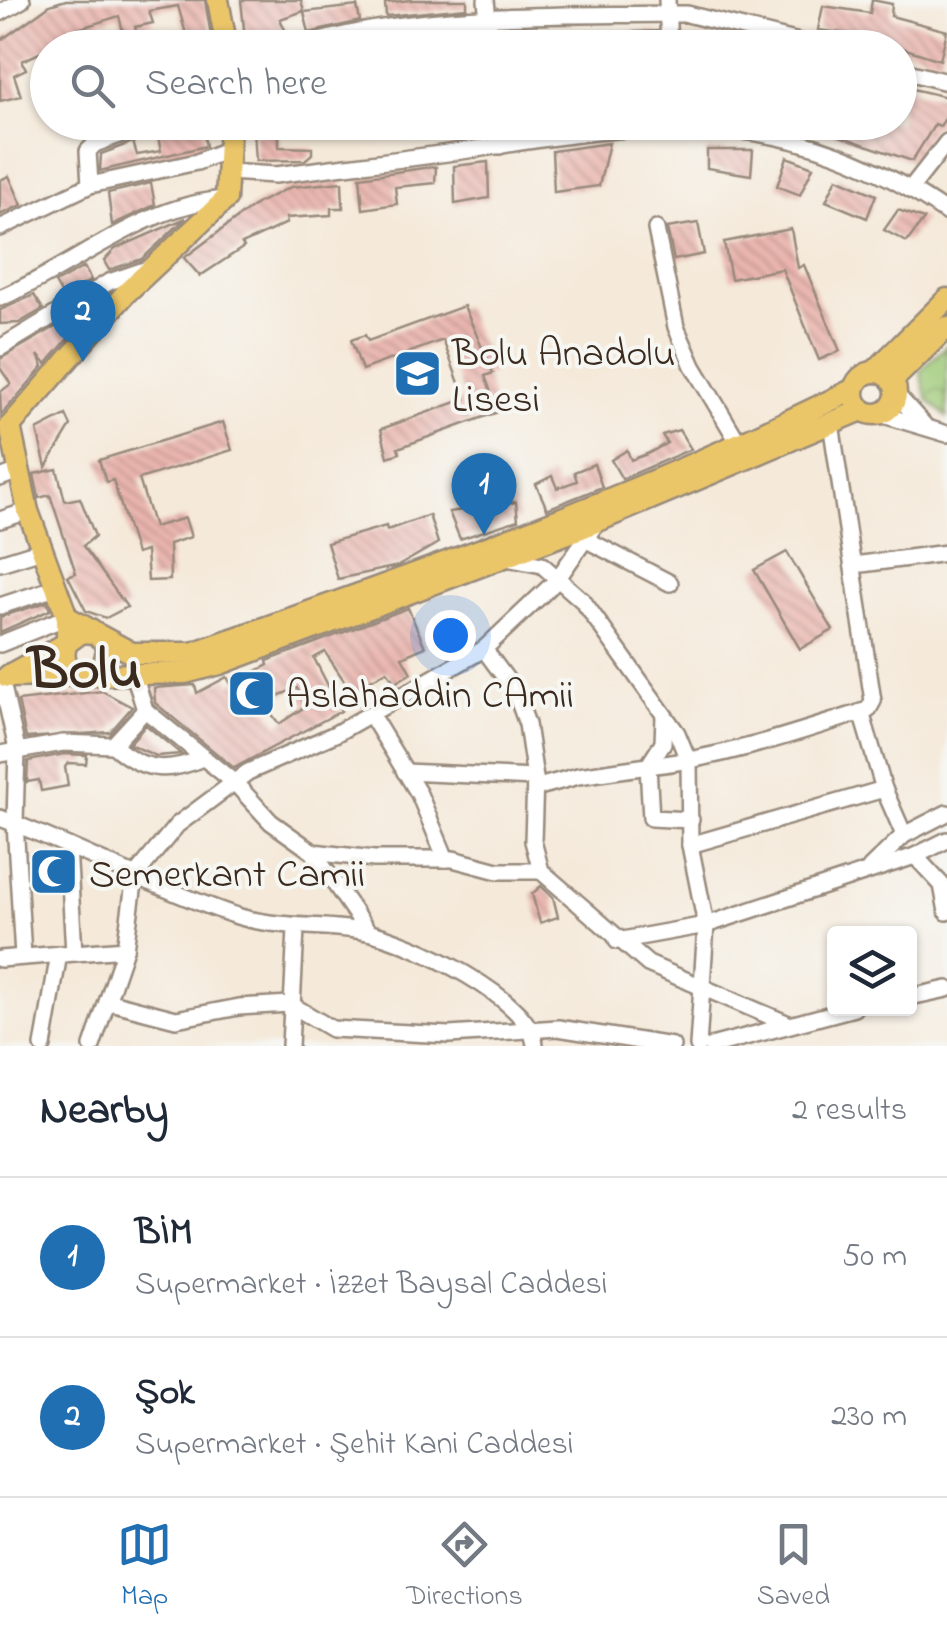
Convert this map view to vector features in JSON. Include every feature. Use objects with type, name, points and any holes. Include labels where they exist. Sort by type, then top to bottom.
[{"type":"main road","points":[[218,0],[224,30]]},
{"type":"main road","points":[[2,678],[67,643],[76,634],[95,633],[106,642],[108,657],[101,670],[87,676],[69,668],[64,656],[67,643],[67,617],[28,511],[8,475],[6,437],[150,268],[226,199],[229,140]]},
{"type":"main road","points":[[67,617],[132,653],[192,653],[555,530],[831,422],[891,407],[887,382],[947,299]]},
{"type":"main road","points":[[887,382],[947,328]]},
{"type":"main road","points":[[595,514],[854,389],[861,377],[887,382]]},
{"type":"main road","points":[[854,389],[871,412]]},
{"type":"main road","points":[[2,678],[184,674],[502,558],[555,530]]},
{"type":"street","points":[[0,13],[22,0]]},
{"type":"street","points":[[486,0],[489,30]]},
{"type":"street","points":[[378,30],[488,17],[668,7],[747,30]]},
{"type":"street","points":[[917,74],[947,82]]},
{"type":"street","points":[[90,185],[88,151],[106,140]]},
{"type":"street","points":[[500,140],[500,146]]},
{"type":"street","points":[[228,172],[275,175],[536,140]]},
{"type":"street","points":[[809,140],[910,188],[947,214]]},
{"type":"street","points":[[910,188],[947,142]]},
{"type":"street","points":[[0,228],[90,185],[197,162],[229,149]]},
{"type":"street","points":[[0,298],[93,246],[199,200],[226,199]]},
{"type":"street","points":[[656,229],[676,327],[693,366],[740,444]]},
{"type":"street","points":[[0,348],[109,282],[150,268]]},
{"type":"street","points":[[887,382],[924,425]]},
{"type":"street","points":[[871,412],[947,434]]},
{"type":"street","points":[[406,772],[535,783],[689,762],[861,712],[873,701],[831,422]]},
{"type":"street","points":[[0,520],[28,511]]},
{"type":"street","points":[[92,1046],[110,1002],[124,950],[135,876],[176,825],[248,772],[371,715],[484,649],[556,580],[595,514]]},
{"type":"street","points":[[555,530],[561,558],[556,580]]},
{"type":"street","points":[[583,538],[670,582]]},
{"type":"street","points":[[0,563],[42,550]]},
{"type":"street","points":[[854,566],[947,554]]},
{"type":"street","points":[[502,558],[542,565],[583,601],[664,716],[689,762],[690,845],[706,925],[698,1046]]},
{"type":"street","points":[[0,606],[55,588]]},
{"type":"street","points":[[0,644],[67,617]]},
{"type":"street","points":[[484,649],[521,708],[535,783],[533,841],[541,871],[648,964],[786,1023]]},
{"type":"street","points":[[134,674],[145,710],[200,759],[235,783],[271,822],[313,852],[368,932]]},
{"type":"street","points":[[2,678],[17,749],[7,820],[23,956]]},
{"type":"street","points":[[113,745],[145,710]]},
{"type":"street","points":[[861,712],[884,789],[904,834]]},
{"type":"street","points":[[371,715],[406,772],[446,859]]},
{"type":"street","points":[[664,716],[662,744],[648,766],[652,818],[691,820]]},
{"type":"street","points":[[0,754],[63,743],[113,745],[132,762],[158,770],[200,759]]},
{"type":"street","points":[[690,845],[884,789]]},
{"type":"street","points":[[867,871],[904,834],[947,814]]},
{"type":"street","points":[[7,820],[234,916],[296,929],[368,932],[474,978],[521,1013],[535,1038]]},
{"type":"street","points":[[617,941],[706,925],[915,856],[947,840]]},
{"type":"street","points":[[42,1046],[66,953],[68,846]]},
{"type":"street","points":[[313,852],[446,859],[498,872],[541,871]]},
{"type":"street","points":[[915,856],[944,883],[947,912]]},
{"type":"street","points":[[290,1046],[296,929]]},
{"type":"street","points":[[0,959],[124,950]]},
{"type":"street","points":[[917,995],[947,989]]},
{"type":"street","points":[[110,1002],[176,1019],[238,1007],[290,1004],[332,1029],[449,1040],[535,1038],[558,1028],[616,1042],[672,1046]]},
{"type":"street","points":[[711,1046],[827,1014]]},
{"type":"green space","points":[[947,345],[947,417],[928,400],[920,371]]},
{"type":"building","points":[[66,0],[205,0],[210,30],[185,30],[178,6],[149,11],[153,23],[135,27],[136,30],[122,30],[119,16],[74,30],[30,30],[30,57],[22,61],[26,69],[14,75],[21,96],[0,101],[0,41],[50,5]]},
{"type":"building","points":[[241,0],[301,0],[304,11],[280,19],[285,30],[244,30]]},
{"type":"building","points":[[467,0],[467,8],[386,16],[385,3]]},
{"type":"building","points":[[872,0],[892,4],[891,16],[947,31],[940,60],[917,53],[917,30],[818,30],[823,6],[870,13]]},
{"type":"building","points":[[357,6],[360,21],[308,30],[304,12]]},
{"type":"building","points":[[917,90],[947,97],[947,116],[940,126],[935,124],[912,161],[851,140],[917,140]]},
{"type":"building","points":[[159,140],[205,140],[206,146],[100,171],[101,154],[133,142],[137,155],[161,151]]},
{"type":"building","points":[[255,140],[279,140],[279,147],[312,148],[312,154],[305,160],[256,161]]},
{"type":"building","points":[[609,143],[599,186],[554,192],[552,151]]},
{"type":"building","points":[[707,150],[753,150],[751,175],[707,168]]},
{"type":"building","points":[[787,157],[813,167],[800,195],[777,186]]},
{"type":"building","points":[[488,162],[489,198],[455,204],[454,166]]},
{"type":"building","points":[[436,167],[435,183],[395,187],[397,204],[363,209],[360,177]]},
{"type":"building","points":[[9,176],[22,205],[0,215],[0,180]]},
{"type":"building","points":[[837,178],[876,195],[867,218],[826,201]]},
{"type":"building","points":[[342,182],[343,208],[331,208],[331,215],[286,218],[287,223],[242,244],[244,247],[200,276],[184,258],[256,204],[291,187]]},
{"type":"building","points":[[151,183],[155,205],[112,225],[108,193]]},
{"type":"building","points":[[898,210],[924,219],[907,242],[884,230]]},
{"type":"building","points":[[186,218],[142,259],[109,270],[104,261],[115,249]]},
{"type":"building","points":[[698,223],[704,254],[674,260],[667,228]]},
{"type":"building","points":[[791,229],[798,268],[804,265],[840,351],[819,360],[782,269],[731,279],[724,242]]},
{"type":"building","points":[[84,267],[91,280],[63,297],[55,283]]},
{"type":"building","points":[[34,295],[43,309],[19,323],[0,324],[0,310]]},
{"type":"building","points":[[464,306],[493,373],[485,376],[498,412],[398,448],[400,453],[388,457],[381,429],[465,399],[443,340],[362,370],[351,340],[365,335],[368,341]]},
{"type":"building","points":[[81,312],[86,318],[46,364],[38,355],[43,367],[1,415],[0,392],[11,384],[0,368],[0,359]]},
{"type":"building","points":[[66,415],[71,426],[46,467],[37,430]]},
{"type":"building","points":[[223,422],[232,450],[139,479],[154,527],[185,518],[191,537],[169,544],[170,580],[148,581],[146,551],[136,554],[113,480],[106,482],[99,460]]},
{"type":"building","points":[[679,430],[691,449],[622,479],[611,460],[627,450],[631,460],[647,454],[667,443],[662,435]]},
{"type":"building","points":[[594,464],[602,487],[547,509],[536,484],[552,476],[557,488],[577,481],[574,472]]},
{"type":"building","points":[[57,469],[65,501],[80,498],[95,536],[83,546],[127,607],[106,618],[86,611],[68,576],[76,573],[50,495],[39,498],[34,474]]},
{"type":"building","points":[[516,502],[518,520],[460,539],[449,512]]},
{"type":"building","points":[[429,515],[438,543],[398,566],[338,579],[327,543],[386,526],[387,530]]},
{"type":"building","points":[[787,552],[833,630],[800,649],[754,570]]},
{"type":"building","points":[[47,602],[50,610],[0,632],[0,617]]},
{"type":"building","points":[[408,608],[425,647],[402,657],[411,673],[395,683],[387,671],[369,681],[378,695],[361,706],[325,652],[314,658],[341,711],[234,768],[155,703],[154,688],[195,685],[197,693],[227,677],[231,684],[268,665],[267,661]],"holes":[[[297,688],[306,706],[279,724],[266,706],[268,700]]]},
{"type":"building","points":[[102,691],[132,707],[110,732],[26,738],[18,701]]},
{"type":"building","points":[[146,725],[181,754],[156,756],[129,744]]},
{"type":"building","points":[[64,754],[87,755],[86,764],[68,763],[65,767],[68,786],[41,791],[39,780],[27,782],[28,761]]},
{"type":"building","points":[[541,886],[553,897],[558,917],[540,923],[532,894]]},
{"type":"place","name":"Şok","points":[[83,362]]},
{"type":"place","name":"Bolu Anadolu Lisesi","points":[[417,374]]},
{"type":"place","name":"BİM","points":[[484,535]]},
{"type":"place","name":"Aslahaddin CAmii","points":[[251,693]]},
{"type":"place","name":"Semerkant Camii","points":[[54,872]]},
{"type":"district","name":"Bolu","points":[[85,666]]}]
